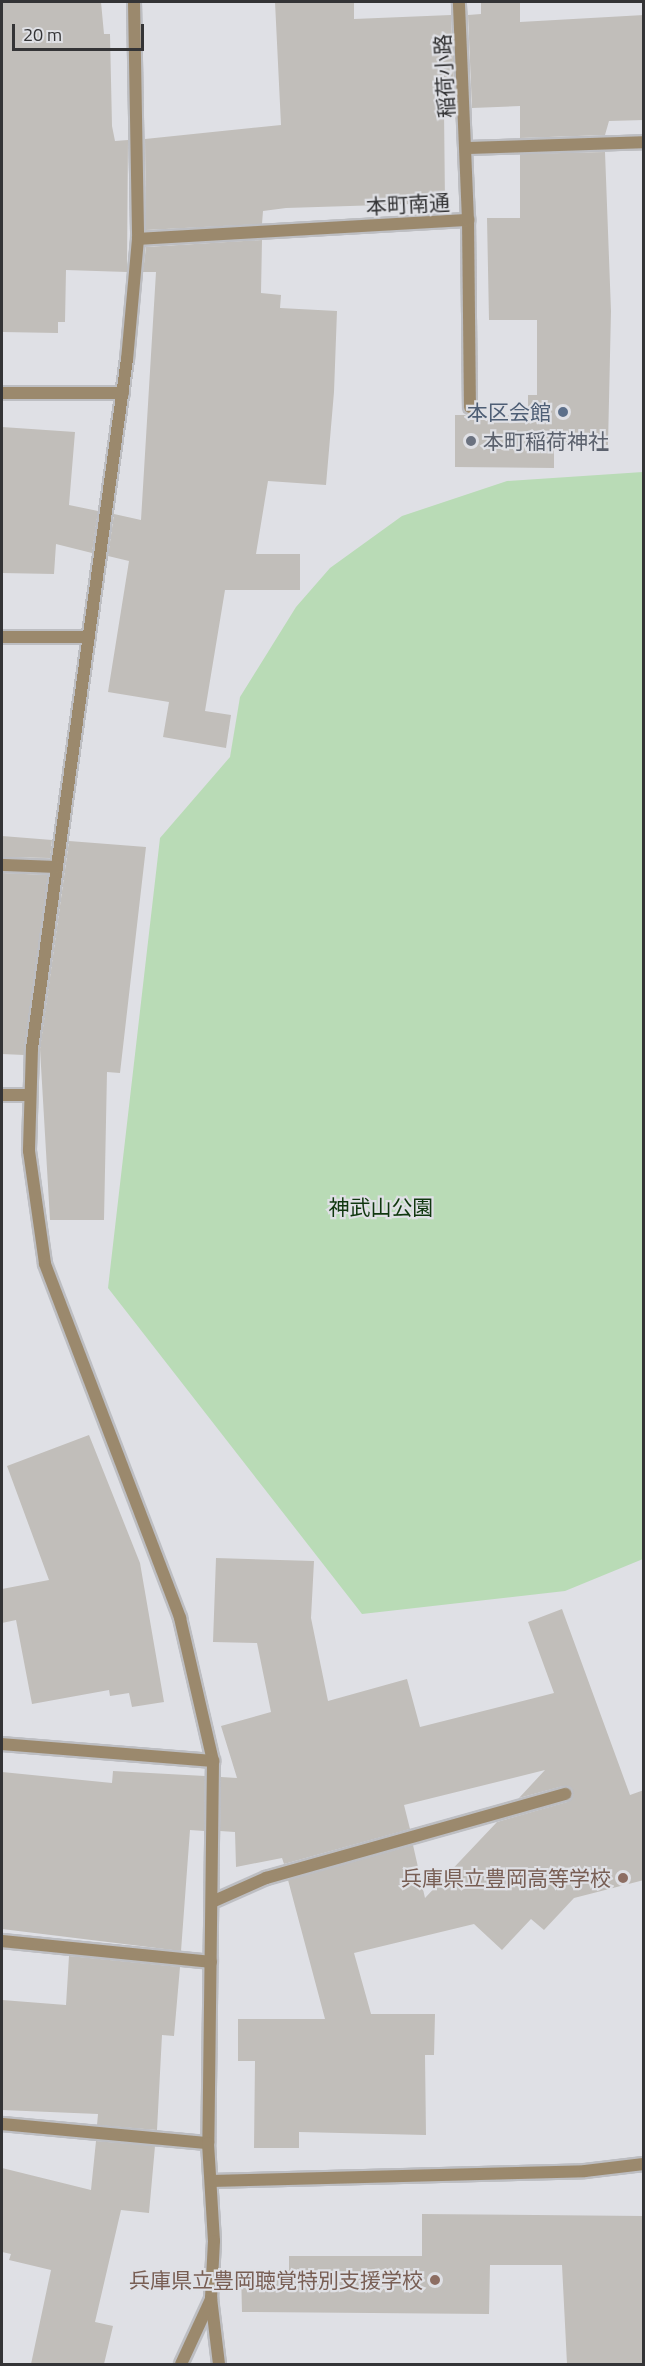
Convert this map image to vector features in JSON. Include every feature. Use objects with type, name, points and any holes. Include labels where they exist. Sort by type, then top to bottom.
[{"type":"street","points":[[134,2],[138,239],[123,393],[57,867],[30,1095],[32,1202],[45,1264],[180,1618],[213,1761],[214,1901],[208,2142],[211,2181],[211,2298],[219,2364]]},
{"type":"street","name":"稲荷小路","points":[[459,2],[467,148]]},
{"type":"street","points":[[467,148],[644,142]]},
{"type":"street","name":"本町南通","points":[[138,239],[468,220],[467,148]]},
{"type":"street","points":[[468,220],[470,406]]},
{"type":"street","points":[[2,393],[123,393]]},
{"type":"street","points":[[2,637],[88,637]]},
{"type":"street","points":[[2,865],[57,867]]},
{"type":"street","points":[[2,1095],[30,1095]]},
{"type":"street","points":[[2,1744],[213,1761]]},
{"type":"street","points":[[214,1901],[266,1878],[565,1794]]},
{"type":"street","points":[[2,1941],[211,1962]]},
{"type":"street","points":[[2,2124],[208,2142]]},
{"type":"street","points":[[211,2181],[585,2171],[644,2164]]},
{"type":"street","points":[[181,2364],[211,2298]]},
{"type":"green space","name":"神武山公園","points":[[643,472],[643,1559],[565,1591],[362,1614],[108,1288],[160,838],[230,757],[240,697],[296,607],[330,568],[402,516],[507,481]]},
{"type":"building","points":[[2,2],[101,2],[104,34],[110,34],[112,126],[115,141],[128,140],[127,272],[66,270],[65,322],[58,322],[58,333],[2,332]]},
{"type":"building","points":[[275,2],[354,2],[354,19],[451,15],[455,109],[444,110],[445,203],[286,208],[263,211],[262,224],[146,230],[145,139],[281,125]]},
{"type":"building","points":[[481,2],[520,2],[520,22],[644,15],[644,120],[609,121],[605,135],[520,138],[520,106],[472,108],[468,15],[481,14]]},
{"type":"building","points":[[605,152],[611,311],[608,445],[554,445],[554,468],[455,467],[455,415],[528,415],[528,395],[537,395],[537,320],[489,320],[487,218],[520,218],[520,154]]},
{"type":"building","points":[[262,240],[261,293],[281,295],[280,308],[337,311],[334,392],[326,485],[268,481],[256,554],[300,554],[300,590],[225,590],[205,711],[231,715],[226,748],[163,737],[169,702],[108,692],[129,561],[108,556],[114,514],[141,520],[156,272],[143,272],[146,247]]},
{"type":"building","points":[[2,427],[75,432],[69,505],[98,511],[92,553],[56,544],[54,574],[2,573]]},
{"type":"building","points":[[2,836],[52,840],[50,858],[2,857]]},
{"type":"building","points":[[69,841],[146,847],[120,1073],[107,1072],[104,1220],[50,1220],[40,1049]]},
{"type":"building","points":[[2,873],[48,875],[24,1055],[2,1054]]},
{"type":"building","points":[[89,1435],[140,1563],[164,1702],[132,1707],[129,1693],[110,1696],[109,1690],[32,1704],[16,1620],[2,1623],[2,1589],[49,1580],[7,1466]]},
{"type":"building","points":[[216,1558],[314,1561],[311,1618],[328,1701],[407,1679],[420,1727],[554,1693],[528,1622],[562,1609],[630,1795],[644,1790],[644,1880],[574,1898],[544,1930],[531,1919],[502,1950],[474,1924],[354,1953],[371,2014],[435,2014],[434,2055],[425,2055],[426,2135],[299,2132],[299,2148],[254,2148],[255,2061],[238,2061],[238,2019],[325,2019],[288,1880],[413,1845],[425,1898],[497,1822],[567,1802],[573,1791],[563,1786],[519,1798],[545,1770],[404,1805],[410,1829],[284,1864],[282,1858],[236,1867],[235,1832],[220,1831],[221,1777],[237,1778],[221,1726],[271,1712],[257,1643],[213,1642]]},
{"type":"building","points":[[113,1771],[205,1776],[204,1831],[190,1830],[181,1951],[2,1929],[2,1772],[112,1783]]},
{"type":"building","points":[[69,1956],[180,1967],[174,2036],[162,2035],[157,2130],[97,2125],[98,2114],[2,2110],[2,2000],[66,2005]]},
{"type":"building","points":[[96,2141],[155,2146],[149,2213],[121,2210],[95,2322],[113,2326],[104,2364],[31,2364],[51,2270],[9,2260],[11,2254],[2,2252],[2,2168],[91,2190]]},
{"type":"building","points":[[422,2214],[644,2216],[644,2364],[567,2364],[562,2265],[490,2265],[489,2314],[242,2312],[241,2271],[289,2270],[289,2256],[422,2256]]},
{"type":"place","name":"本区会館","points":[[563,412]]},
{"type":"place","name":"本町稲荷神社","points":[[471,441]]},
{"type":"place","name":"兵庫県立豊岡高等学校","points":[[623,1878]]},
{"type":"place","name":"兵庫県立豊岡聴覚特別支援学校","points":[[435,2280]]}]
